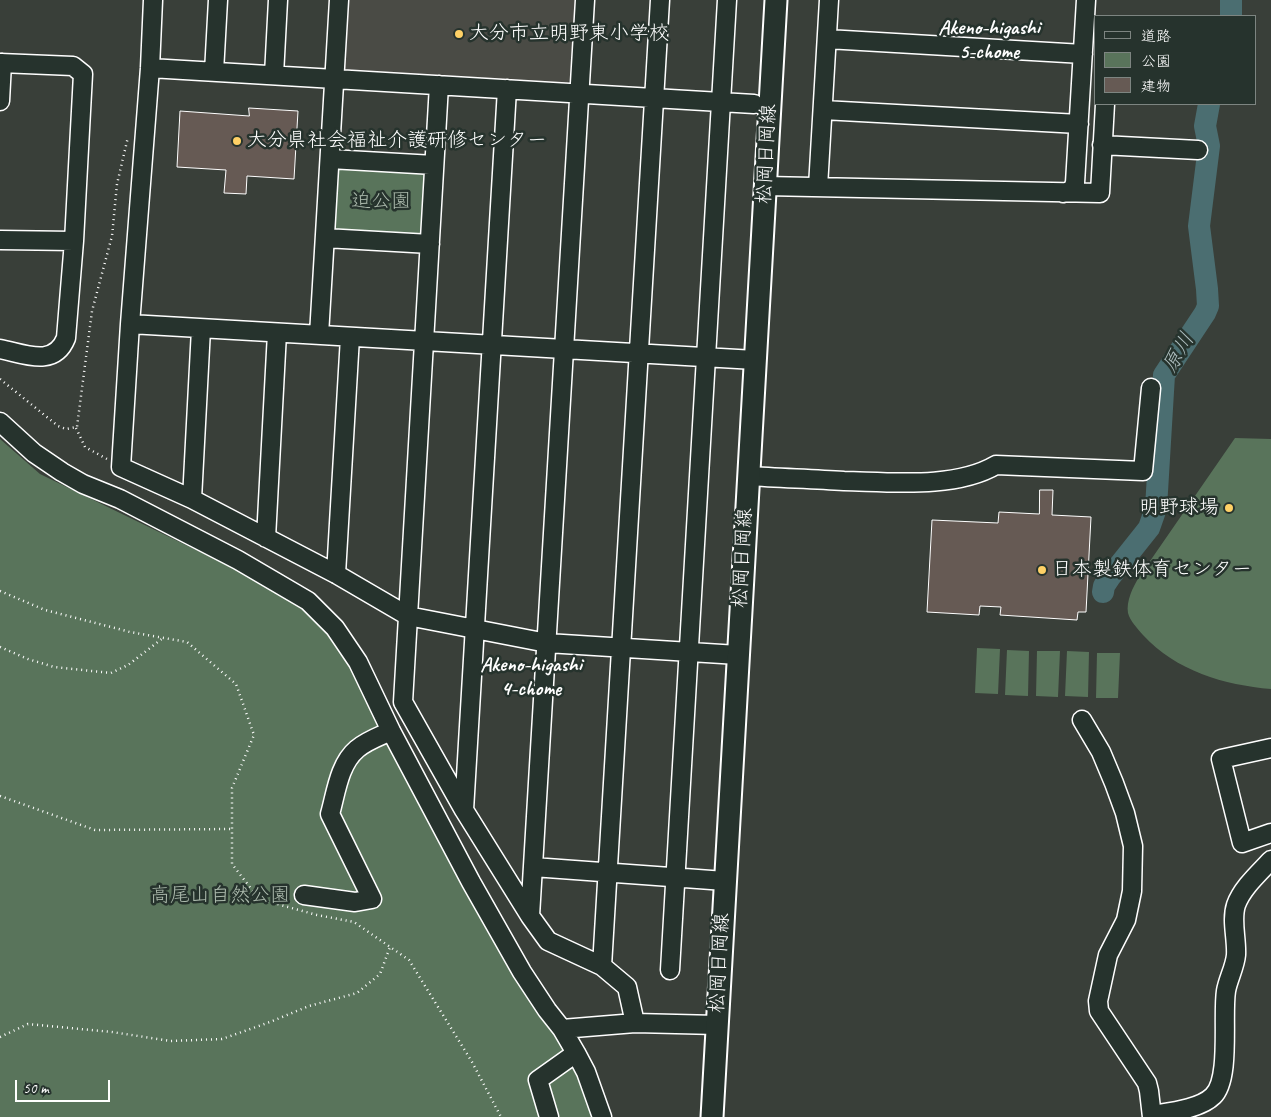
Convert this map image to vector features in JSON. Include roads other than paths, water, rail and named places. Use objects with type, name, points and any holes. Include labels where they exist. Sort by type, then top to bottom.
[{"type":"main road","name":"松岡日岡線","points":[[712,1117],[776,0]]},
{"type":"street","points":[[153,0],[150,68],[121,467],[192,499],[336,574],[408,616],[547,643],[738,655]]},
{"type":"street","points":[[214,72],[218,0]]},
{"type":"street","points":[[274,75],[278,0]]},
{"type":"street","points":[[320,335],[340,0]]},
{"type":"street","points":[[530,916],[585,0]]},
{"type":"street","points":[[602,966],[660,0]]},
{"type":"street","points":[[670,970],[727,0]]},
{"type":"street","points":[[818,187],[829,0]]},
{"type":"street","points":[[1063,193],[1072,190],[1075,183],[1086,0]]},
{"type":"street","points":[[827,39],[1083,54]]},
{"type":"street","points":[[0,101],[1,63],[72,66],[83,74],[74,241],[66,338],[60,349],[54,354],[42,356],[0,349]]},
{"type":"street","points":[[150,68],[754,104]]},
{"type":"street","points":[[439,85],[403,702],[464,810],[530,916],[548,941],[602,966],[627,986],[635,1023]]},
{"type":"street","points":[[464,810],[507,89]]},
{"type":"street","points":[[765,186],[1100,193],[1105,105]]},
{"type":"street","points":[[823,110],[1078,124]]},
{"type":"street","points":[[1102,145],[1198,150]]},
{"type":"street","points":[[330,159],[434,165]]},
{"type":"street","points":[[325,238],[430,244]]},
{"type":"street","points":[[0,240],[74,241]]},
{"type":"street","points":[[130,324],[755,360]]},
{"type":"street","points":[[192,499],[201,328]]},
{"type":"street","points":[[266,538],[277,333]]},
{"type":"street","points":[[336,574],[350,337]]},
{"type":"street","points":[[748,476],[913,482],[954,479],[983,472],[996,465],[1143,471],[1151,388]]},
{"type":"street","points":[[0,422],[34,452],[62,472],[238,560],[308,601],[335,628],[358,662],[391,730],[522,972],[562,1029],[576,1053],[586,1072],[602,1117]]},
{"type":"street","points":[[1082,720],[1101,752],[1114,783],[1125,813],[1133,846],[1132,891],[1126,920],[1108,954],[1098,1002],[1100,1011],[1147,1082],[1150,1091],[1152,1116],[1189,1108],[1205,1102],[1215,1095],[1220,1082],[1224,1061],[1226,990],[1236,956],[1234,915],[1236,904],[1249,885],[1271,860]]},
{"type":"street","points":[[304,895],[355,902],[372,899],[330,814],[344,766],[351,755],[358,748],[391,730]]},
{"type":"street","points":[[1271,748],[1221,759],[1242,842],[1271,833]]},
{"type":"street","points":[[533,867],[725,881]]},
{"type":"street","points":[[562,1029],[635,1023],[717,1025]]},
{"type":"street","points":[[549,1117],[538,1080],[569,1056],[576,1053]]},
{"type":"waterway","name":"原川","points":[[1231,0],[1231,15]]},
{"type":"waterway","name":"原川","points":[[1103,592],[1104,586],[1110,577],[1149,528],[1156,508],[1164,375],[1208,306],[1199,226],[1209,146],[1205,126],[1209,105]]},
{"type":"place","name":"大分市立明野東小学校","points":[[459,34]]},
{"type":"place","name":"大分県社会福祉介護研修センター","points":[[237,141]]},
{"type":"place","name":"明野球場","points":[[1229,508]]},
{"type":"place","name":"日本製鉄体育センター","points":[[1042,570]]},
{"type":"district","name":"Akeno-higashi 5-chome","points":[[989,40]]},
{"type":"district","name":"Akeno-higashi 4-chome","points":[[531,677]]},
{"type":"park label","name":"迫公園","points":[[381,202]]},
{"type":"park label","name":"高尾山自然公園","points":[[220,896]]}]
